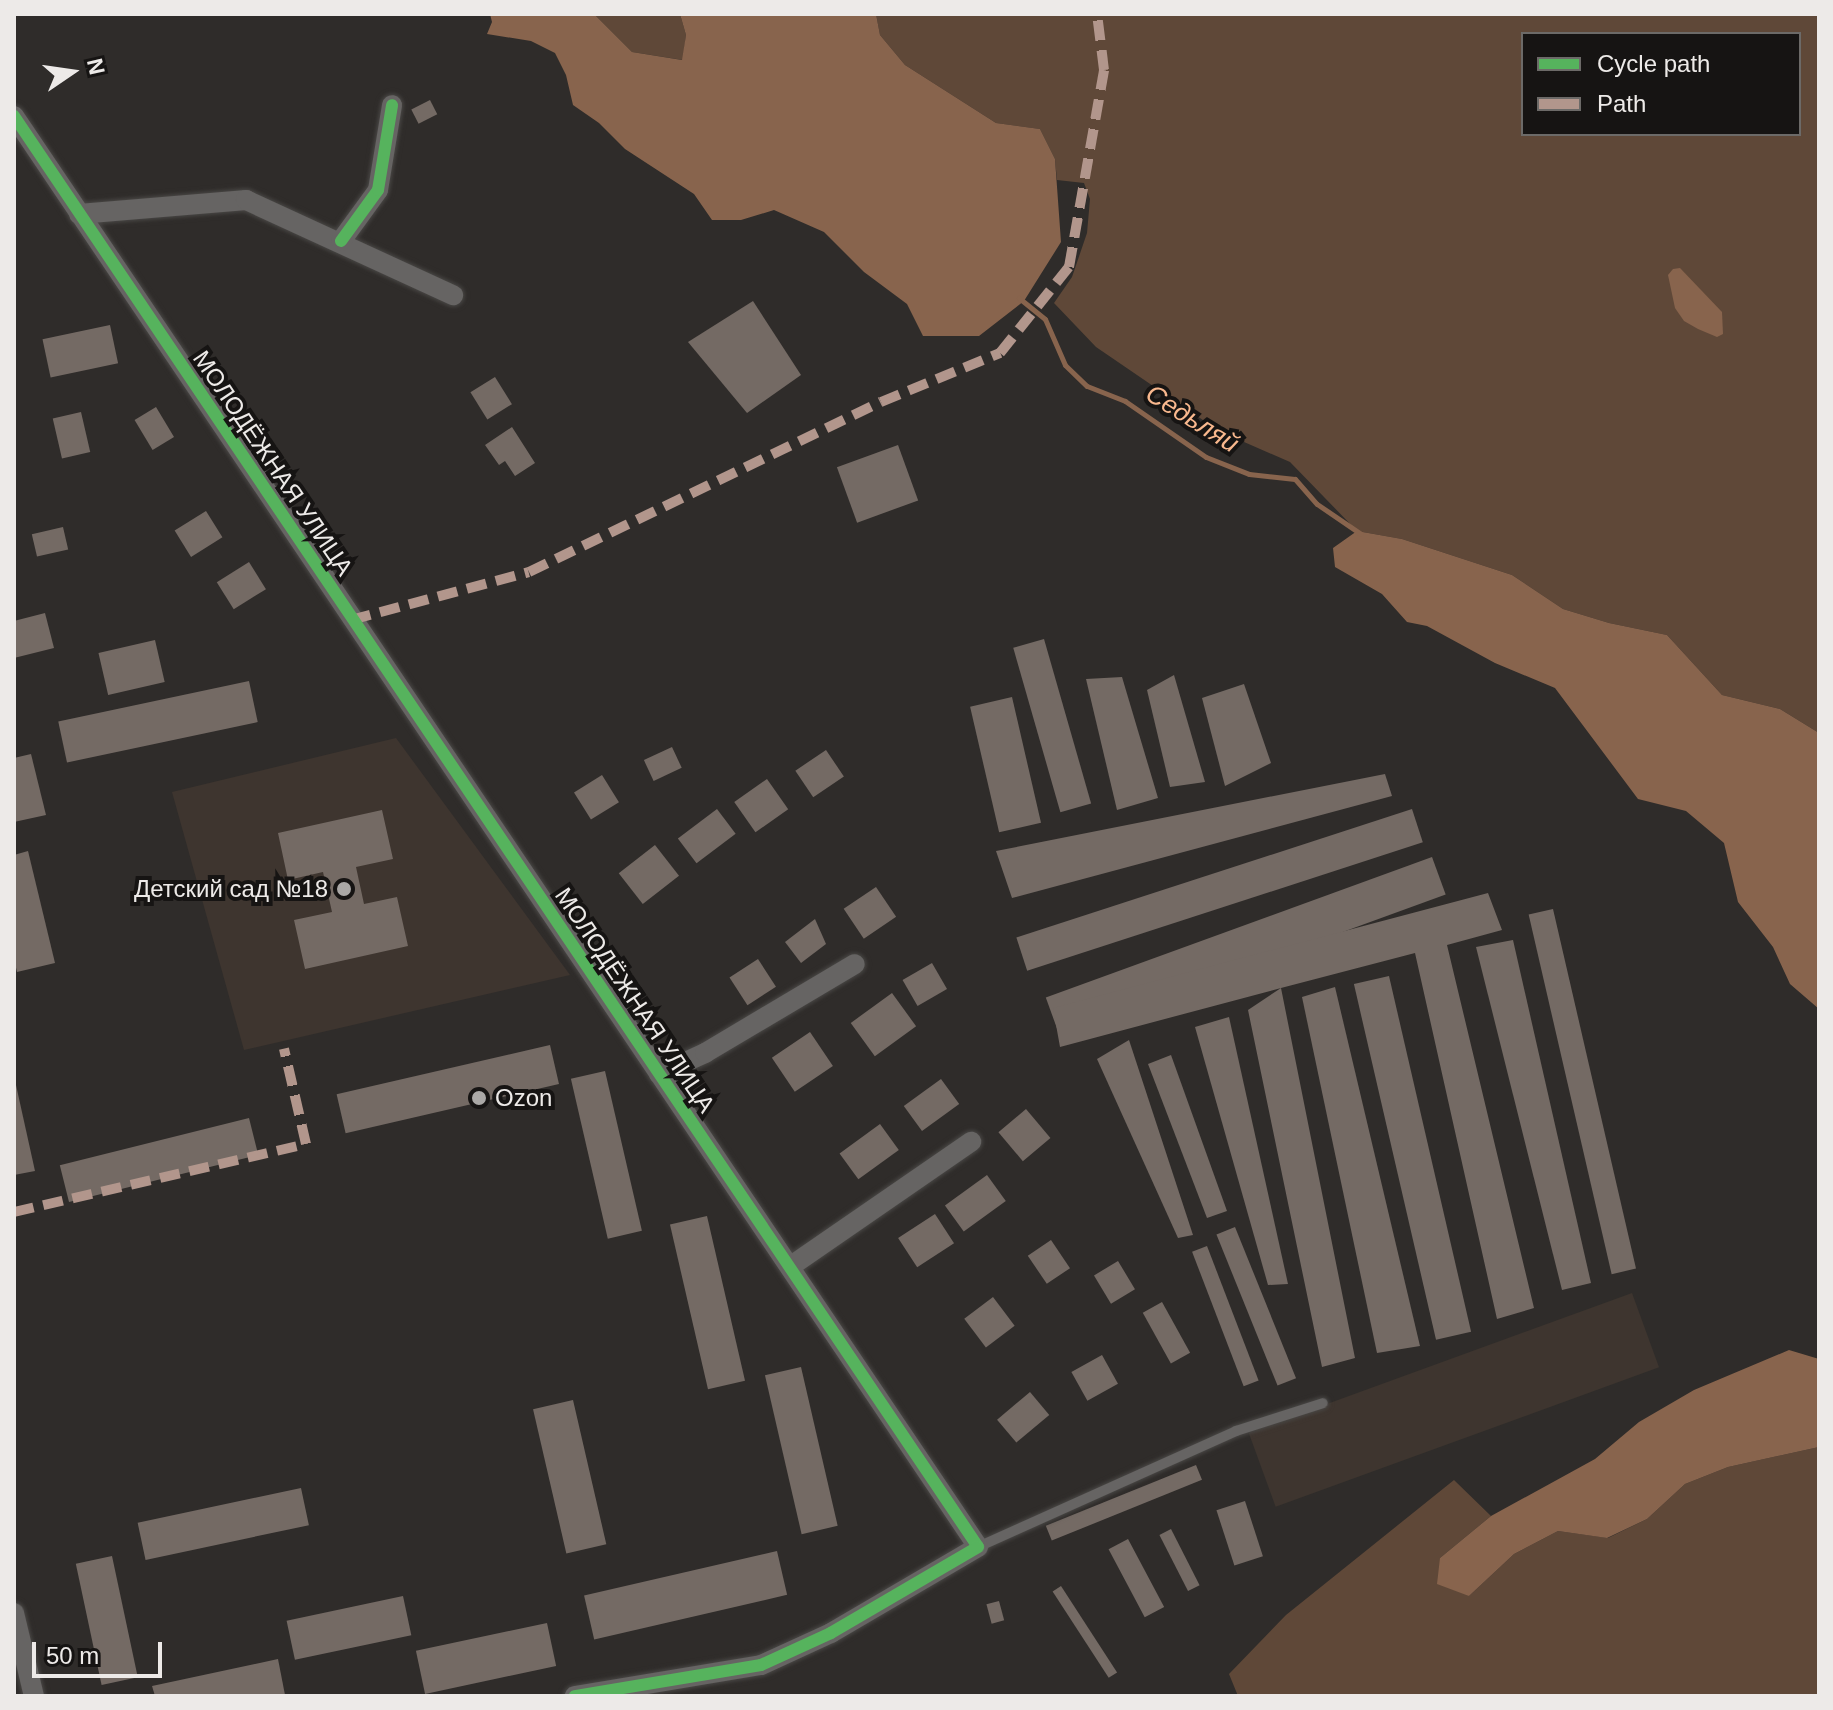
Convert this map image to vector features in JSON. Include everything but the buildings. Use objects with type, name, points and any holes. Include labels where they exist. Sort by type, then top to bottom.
[{"type":"street","points":[[341,241],[378,190],[392,105]]},
{"type":"street","name":"МОЛОДЁЖНАЯ УЛИЦА","points":[[14,116],[978,1547]]},
{"type":"street","points":[[79,214],[246,200],[453,295]]},
{"type":"street","points":[[659,1074],[705,1053],[855,964]]},
{"type":"street","points":[[791,1266],[971,1142]]},
{"type":"street","points":[[575,1696],[761,1665],[831,1633],[978,1547]]},
{"type":"street","points":[[14,1613],[34,1696]]},
{"type":"lane","points":[[978,1547],[1236,1431],[1323,1403]]},
{"type":"shaded area","points":[[490,14],[594,14],[632,52],[682,60],[686,35],[680,14],[876,14],[880,35],[905,65],[996,123],[1040,129],[1055,159],[1061,242],[1024,301],[979,336],[923,336],[907,304],[864,272],[824,232],[774,210],[741,220],[712,220],[694,194],[625,149],[599,123],[573,105],[566,75],[555,53],[531,41],[487,34],[492,22]]},
{"type":"shaded area","points":[[594,14],[680,14],[686,35],[683,60],[632,52]]},
{"type":"shaded area","points":[[876,14],[1819,14],[1819,733],[1780,709],[1722,695],[1667,635],[1609,623],[1563,609],[1512,575],[1402,539],[1357,531],[1290,462],[1219,431],[1096,347],[1054,303],[1072,277],[1087,233],[1090,199],[1084,183],[1057,180],[1055,159],[1040,129],[996,123],[905,65],[880,35]]},
{"type":"shaded area","points":[[1680,268],[1722,312],[1723,334],[1717,337],[1698,329],[1684,321],[1675,308],[1668,275],[1673,269]]},
{"type":"shaded area","points":[[1357,531],[1402,539],[1512,575],[1563,609],[1609,623],[1667,635],[1722,695],[1780,709],[1819,733],[1819,1009],[1790,984],[1773,947],[1738,902],[1724,843],[1686,811],[1638,799],[1555,688],[1495,663],[1427,626],[1407,622],[1382,594],[1335,567],[1333,548]]},
{"type":"shaded area","points":[[396,738],[570,975],[244,1050],[172,792]]},
{"type":"shaded area","points":[[1632,1293],[1659,1367],[1276,1507],[1249,1433]]},
{"type":"shaded area","points":[[1789,1350],[1819,1359],[1819,1447],[1728,1467],[1685,1484],[1647,1519],[1607,1538],[1558,1531],[1514,1554],[1469,1596],[1437,1584],[1440,1558],[1491,1516],[1595,1459],[1639,1422],[1694,1390]]},
{"type":"shaded area","points":[[1819,1447],[1819,1696],[1238,1696],[1229,1674],[1286,1615],[1454,1480],[1491,1516],[1440,1558],[1469,1596],[1514,1554],[1558,1531],[1608,1538],[1647,1519],[1685,1484],[1728,1467]]},
{"type":"waterway","name":"Седьляй","points":[[1019,298],[1045,319],[1065,365],[1087,386],[1125,401],[1206,457],[1249,474],[1295,479],[1317,504],[1361,534]]},
{"type":"marked path","points":[[351,620],[529,572],[881,402],[1000,353],[1069,267],[1104,70],[1097,14]]},
{"type":"marked path","points":[[14,1212],[306,1144],[284,1049]]},
{"type":"cycle path","points":[[341,241],[378,190],[392,105]]},
{"type":"cycle path","points":[[14,116],[978,1547],[831,1633],[761,1665],[575,1696]]},
{"type":"place","name":"Детский сад №18","points":[[344,889]]},
{"type":"place","name":"Ozon","points":[[479,1098]]}]
